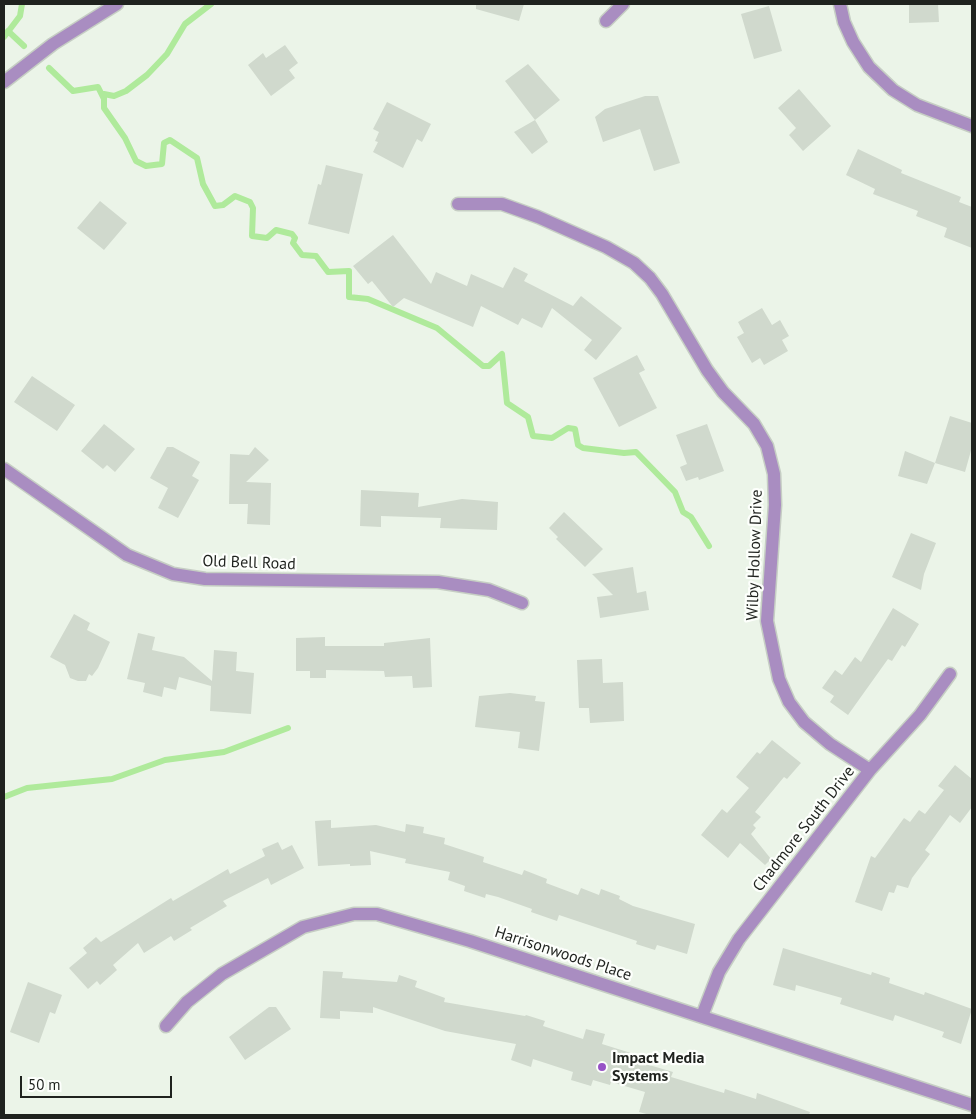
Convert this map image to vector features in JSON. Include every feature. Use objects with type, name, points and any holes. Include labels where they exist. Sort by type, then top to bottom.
[{"type":"street","points":[[4,82],[53,44],[117,4]]},
{"type":"street","points":[[606,21],[623,4]]},
{"type":"street","points":[[840,4],[844,22],[853,42],[869,67],[893,90],[917,105],[972,126]]},
{"type":"street","name":"Wilby Hollow Drive","points":[[458,204],[502,204],[606,247],[634,263],[650,278],[662,294],[707,370],[723,392],[754,424],[767,446],[774,474],[775,505],[767,621],[779,679],[789,702],[804,722],[830,744],[870,770]]},
{"type":"street","name":"Old Bell Road","points":[[4,468],[127,555],[173,574],[205,579],[438,582],[489,590],[522,603]]},
{"type":"street","name":"Chadmore South Drive","points":[[702,1016],[719,972],[739,939],[870,770],[920,715],[950,674]]},
{"type":"street","name":"Harrisonwoods Place","points":[[166,1026],[186,1002],[222,974],[303,927],[330,918],[354,914],[377,914],[470,941],[972,1105]]},
{"type":"building","points":[[476,4],[524,4],[519,21],[476,9]]},
{"type":"building","points":[[909,4],[938,4],[939,22],[909,23]]},
{"type":"building","points":[[769,6],[782,51],[754,59],[741,14]]},
{"type":"building","points":[[285,45],[298,63],[289,70],[295,78],[271,96],[248,65],[263,53],[266,58]]},
{"type":"building","points":[[528,64],[560,100],[535,120],[505,81]]},
{"type":"building","points":[[799,89],[831,126],[803,151],[789,135],[796,128],[778,108]]},
{"type":"building","points":[[645,96],[658,96],[680,163],[654,171],[640,129],[603,142],[595,117],[605,109]]},
{"type":"building","points":[[387,102],[431,124],[422,142],[417,139],[403,168],[373,152],[378,142],[375,141],[379,132],[373,129]]},
{"type":"building","points":[[535,120],[548,142],[532,154],[514,132]]},
{"type":"building","points":[[858,149],[902,170],[901,173],[961,197],[959,202],[972,207],[972,248],[944,237],[947,228],[916,216],[918,211],[873,194],[875,189],[846,175]]},
{"type":"building","points":[[326,165],[363,174],[349,234],[308,224],[318,184],[321,185]]},
{"type":"building","points":[[100,201],[127,223],[104,250],[77,228]]},
{"type":"building","points":[[393,235],[431,284],[436,272],[467,286],[471,274],[503,288],[514,267],[528,274],[524,281],[573,306],[581,296],[622,328],[596,360],[584,350],[592,340],[552,308],[542,328],[522,318],[518,325],[481,306],[473,327],[404,298],[393,307],[372,281],[368,284],[353,266]]},
{"type":"building","points":[[762,308],[772,325],[780,320],[789,336],[782,340],[788,351],[764,365],[760,358],[752,363],[737,337],[744,333],[738,322]]},
{"type":"building","points":[[637,355],[645,370],[639,373],[657,408],[619,427],[593,378]]},
{"type":"building","points":[[32,376],[75,405],[57,431],[14,402]]},
{"type":"building","points":[[950,416],[972,423],[972,447],[965,472],[935,463]]},
{"type":"building","points":[[104,424],[135,449],[115,472],[107,465],[103,469],[81,451]]},
{"type":"building","points":[[707,424],[724,471],[699,480],[698,477],[686,481],[680,467],[687,464],[676,435]]},
{"type":"building","points":[[167,447],[173,447],[200,462],[192,476],[199,480],[178,518],[158,508],[168,488],[150,478]]},
{"type":"building","points":[[255,447],[269,460],[246,482],[271,483],[270,525],[247,524],[248,504],[229,504],[230,454],[249,455]]},
{"type":"building","points":[[905,451],[935,463],[927,484],[898,476]]},
{"type":"building","points":[[361,490],[419,493],[418,507],[462,499],[498,502],[497,530],[440,528],[441,518],[381,516],[381,527],[360,526]]},
{"type":"building","points":[[564,512],[603,549],[585,567],[556,539],[558,537],[549,528]]},
{"type":"building","points":[[911,533],[936,543],[924,574],[921,590],[892,577]]},
{"type":"building","points":[[633,567],[637,593],[646,591],[649,610],[600,618],[597,597],[613,595],[592,574]]},
{"type":"building","points":[[893,608],[919,624],[905,647],[902,645],[892,661],[888,659],[848,715],[830,702],[834,696],[822,688],[835,670],[842,675],[855,657],[861,662]]},
{"type":"building","points":[[74,614],[90,623],[87,630],[110,642],[98,668],[92,676],[89,674],[86,681],[70,678],[65,665],[50,657]]},
{"type":"building","points":[[138,633],[155,637],[152,650],[184,657],[212,681],[214,650],[237,652],[236,671],[254,673],[251,714],[210,711],[211,686],[179,677],[176,690],[164,687],[162,697],[143,692],[145,683],[127,679]]},
{"type":"building","points":[[325,637],[325,646],[384,646],[384,643],[430,638],[432,687],[413,688],[412,676],[385,677],[384,671],[326,670],[326,678],[310,678],[310,671],[296,671],[296,638]]},
{"type":"building","points":[[602,659],[603,683],[623,682],[624,721],[590,723],[589,708],[579,708],[577,660]]},
{"type":"building","points":[[510,693],[536,696],[535,701],[545,702],[539,751],[518,748],[520,732],[475,727],[479,696]]},
{"type":"building","points":[[772,740],[801,763],[787,779],[784,777],[755,812],[761,817],[753,825],[756,828],[751,834],[771,859],[765,865],[740,843],[728,858],[701,835],[722,809],[727,813],[749,788],[736,777],[757,752],[760,754]]},
{"type":"building","points":[[955,765],[972,779],[972,807],[960,823],[950,815],[925,850],[930,854],[912,878],[908,888],[897,885],[894,893],[889,892],[882,911],[855,902],[871,856],[875,858],[904,818],[910,822],[919,810],[925,814],[944,790],[938,786]]},
{"type":"building","points":[[331,820],[331,828],[376,825],[405,832],[406,824],[424,827],[423,833],[445,838],[444,844],[484,857],[483,862],[522,875],[524,870],[547,879],[546,883],[578,895],[581,888],[599,895],[601,889],[620,896],[619,899],[633,906],[695,924],[687,954],[657,945],[655,950],[636,944],[637,941],[559,915],[557,921],[531,912],[532,909],[498,897],[486,894],[485,898],[464,891],[465,886],[448,880],[450,872],[405,863],[406,859],[370,851],[371,865],[318,866],[315,821]]},
{"type":"building","points":[[278,842],[282,850],[292,845],[304,868],[271,885],[268,878],[223,901],[227,906],[190,928],[192,930],[174,941],[171,936],[144,953],[138,943],[113,965],[117,970],[100,985],[97,981],[88,989],[69,968],[87,953],[83,948],[96,937],[101,942],[171,898],[173,901],[228,869],[230,874],[265,856],[262,849]]},
{"type":"building","points":[[783,948],[871,975],[872,972],[890,978],[889,983],[924,995],[925,992],[972,1009],[961,1044],[942,1037],[944,1032],[895,1015],[893,1021],[840,1004],[842,998],[796,985],[795,991],[773,985]]},
{"type":"building","points":[[323,971],[343,972],[342,978],[397,982],[399,975],[417,981],[415,987],[445,998],[444,1002],[526,1015],[545,1021],[543,1026],[583,1039],[586,1029],[605,1034],[602,1044],[634,1054],[632,1060],[673,1072],[671,1077],[724,1093],[725,1089],[756,1099],[757,1093],[810,1112],[809,1115],[650,1115],[639,1112],[645,1092],[611,1082],[610,1085],[593,1080],[591,1086],[571,1080],[573,1072],[533,1059],[531,1067],[511,1060],[516,1044],[445,1031],[373,1007],[373,1013],[340,1011],[340,1019],[320,1018]]},
{"type":"building","points":[[28,982],[62,995],[55,1014],[50,1012],[39,1043],[10,1032]]},
{"type":"building","points":[[269,1007],[276,1007],[291,1029],[245,1060],[229,1037]]},
{"type":"waterway","points":[[4,37],[20,16],[22,4]]},
{"type":"waterway","points":[[104,99],[104,94],[114,96],[126,91],[147,75],[167,54],[185,24],[211,4]]},
{"type":"waterway","points":[[8,31],[24,46]]},
{"type":"waterway","points":[[49,68],[73,91],[98,87],[104,99],[104,108],[125,138],[136,161],[146,166],[162,164],[164,143],[170,140],[197,158],[203,184],[215,206],[223,205],[235,196],[250,202],[253,208],[252,236],[267,238],[276,230],[292,234],[295,238],[293,243],[302,255],[316,256],[328,272],[349,271],[349,297],[368,299],[437,328],[483,366],[489,366],[502,354],[507,403],[528,417],[533,436],[552,438],[568,428],[575,429],[578,445],[583,448],[624,453],[636,452],[675,492],[683,512],[691,517],[709,546]]},
{"type":"waterway","points":[[4,797],[27,788],[112,779],[165,760],[224,752],[288,728]]},
{"type":"place","name":"Impact Media Systems","points":[[602,1067]]}]
